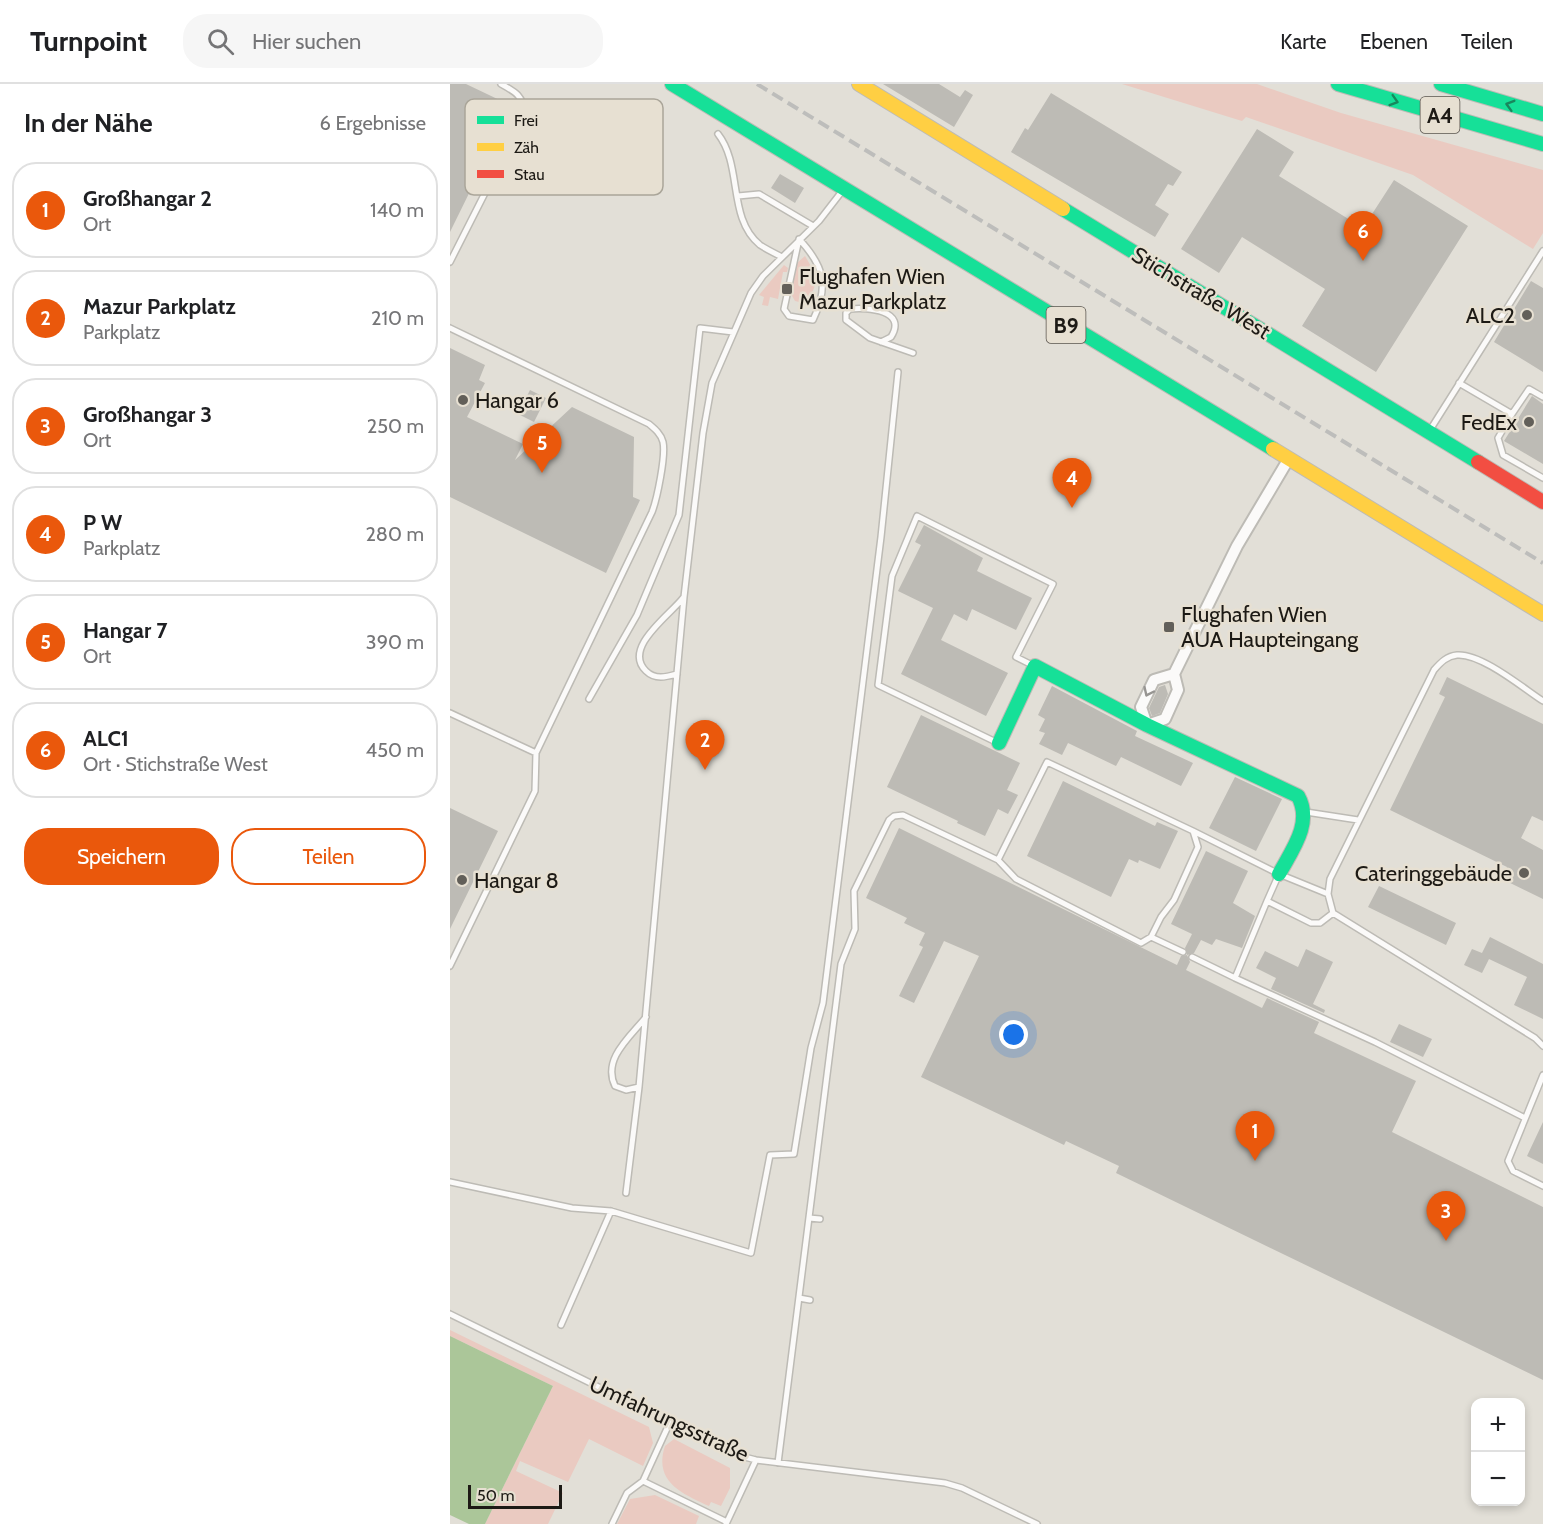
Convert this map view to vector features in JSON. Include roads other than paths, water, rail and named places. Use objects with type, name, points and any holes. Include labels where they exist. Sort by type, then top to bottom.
[{"type":"main road","name":"B9","points":[[672,84],[1543,614]]},
{"type":"main road","name":"Stichstraße West","points":[[859,84],[1543,502]]},
{"type":"main road","name":"A4","points":[[1338,84],[1543,144]]},
{"type":"main road","name":"A4","points":[[1440,84],[1540,112]]},
{"type":"main road","points":[[999,743],[1035,666],[1147,725],[1298,796],[1305,804],[1305,820],[1279,874]]},
{"type":"street","points":[[1174,674],[1154,680],[1141,707],[1147,725],[1165,719],[1178,690],[1174,674],[1237,546],[1288,460]]},
{"type":"lane","points":[[501,84],[515,91],[522,99]]},
{"type":"lane","points":[[718,134],[726,145],[748,231],[760,245],[780,256]]},
{"type":"lane","points":[[626,1193],[646,1017],[684,597],[712,383],[751,293],[780,256],[813,226],[844,189]]},
{"type":"lane","points":[[738,196],[759,194],[813,226]]},
{"type":"lane","points":[[450,262],[484,195]]},
{"type":"lane","points":[[799,239],[816,258],[825,277],[818,310],[813,320],[789,316],[784,309],[799,239]]},
{"type":"lane","points":[[1428,432],[1543,251]]},
{"type":"lane","points":[[881,342],[891,337],[895,325],[894,320],[884,311],[867,308],[850,309],[846,313],[846,320],[870,338],[881,342],[913,353]]},
{"type":"lane","points":[[450,328],[649,424],[657,431],[663,444],[656,502],[652,512],[536,753],[535,791],[450,966]]},
{"type":"lane","points":[[589,699],[637,615],[678,515],[700,328],[733,332]]},
{"type":"lane","points":[[450,1182],[572,1208],[611,1211],[751,1253],[770,1155],[794,1154],[811,1048],[824,992],[881,537],[898,372]]},
{"type":"lane","points":[[1460,383],[1512,414]]},
{"type":"lane","points":[[1543,397],[1529,389],[1498,438],[1503,454],[1543,478]]},
{"type":"lane","points":[[999,743],[878,685],[892,576],[917,516],[1053,584],[1016,657],[1035,666]]},
{"type":"lane","points":[[677,674],[660,678],[648,674],[640,665],[640,651],[644,638],[684,597]]},
{"type":"lane","points":[[1543,701],[1476,657],[1456,655],[1445,658],[1434,670],[1358,820],[1330,879],[1328,894],[1334,913],[1535,1038],[1543,1046]]},
{"type":"lane","points":[[450,713],[536,753]]},
{"type":"lane","points":[[998,860],[1047,762],[1279,874],[1328,894]]},
{"type":"lane","points":[[1306,812],[1358,820]]},
{"type":"lane","points":[[778,1463],[837,987],[841,964],[855,929],[854,891],[889,820],[903,815],[998,860],[1016,879],[1141,943],[1151,937],[1161,916],[1174,900],[1198,847],[1193,831]]},
{"type":"lane","points":[[1235,978],[1279,874]]},
{"type":"lane","points":[[1267,901],[1311,923],[1320,923],[1334,913]]},
{"type":"lane","points":[[1151,937],[1183,952]]},
{"type":"lane","points":[[1192,957],[1375,1042],[1523,1117]]},
{"type":"lane","points":[[639,1087],[626,1090],[615,1086],[611,1071],[619,1050],[646,1017]]},
{"type":"lane","points":[[1543,1074],[1523,1117],[1508,1161],[1513,1171],[1543,1186]]},
{"type":"lane","points":[[561,1325],[611,1211]]},
{"type":"lane","points":[[809,1218],[820,1219]]},
{"type":"lane","points":[[799,1298],[810,1300]]},
{"type":"lane","name":"Umfahrungsstraße","points":[[450,1314],[737,1455],[756,1460],[962,1488],[1037,1524]]},
{"type":"lane","points":[[612,1524],[627,1493],[643,1481],[670,1422]]},
{"type":"lane","points":[[643,1481],[727,1523],[756,1460]]},
{"type":"railway","points":[[757,84],[1543,563]]},
{"type":"place","name":"ALC1","points":[[1363,261]]},
{"type":"place","name":"Flughafen Wien Mazur Parkplatz","points":[[787,289]]},
{"type":"place","name":"ALC2","points":[[1527,315]]},
{"type":"place","name":"Hangar 6","points":[[463,400]]},
{"type":"place","name":"FedEx","points":[[1529,422]]},
{"type":"place","name":"Hangar 7","points":[[542,473]]},
{"type":"place","name":"P W","points":[[1072,508]]},
{"type":"place","name":"Flughafen Wien AUA Haupteingang","points":[[1169,627]]},
{"type":"place","name":"Mazur Parkplatz","points":[[705,770]]},
{"type":"place","name":"Cateringgebäude","points":[[1524,873]]},
{"type":"place","name":"Hangar 8","points":[[462,880]]},
{"type":"place","name":"Großhangar 2","points":[[1255,1161]]},
{"type":"place","name":"Großhangar 3","points":[[1446,1241]]}]
